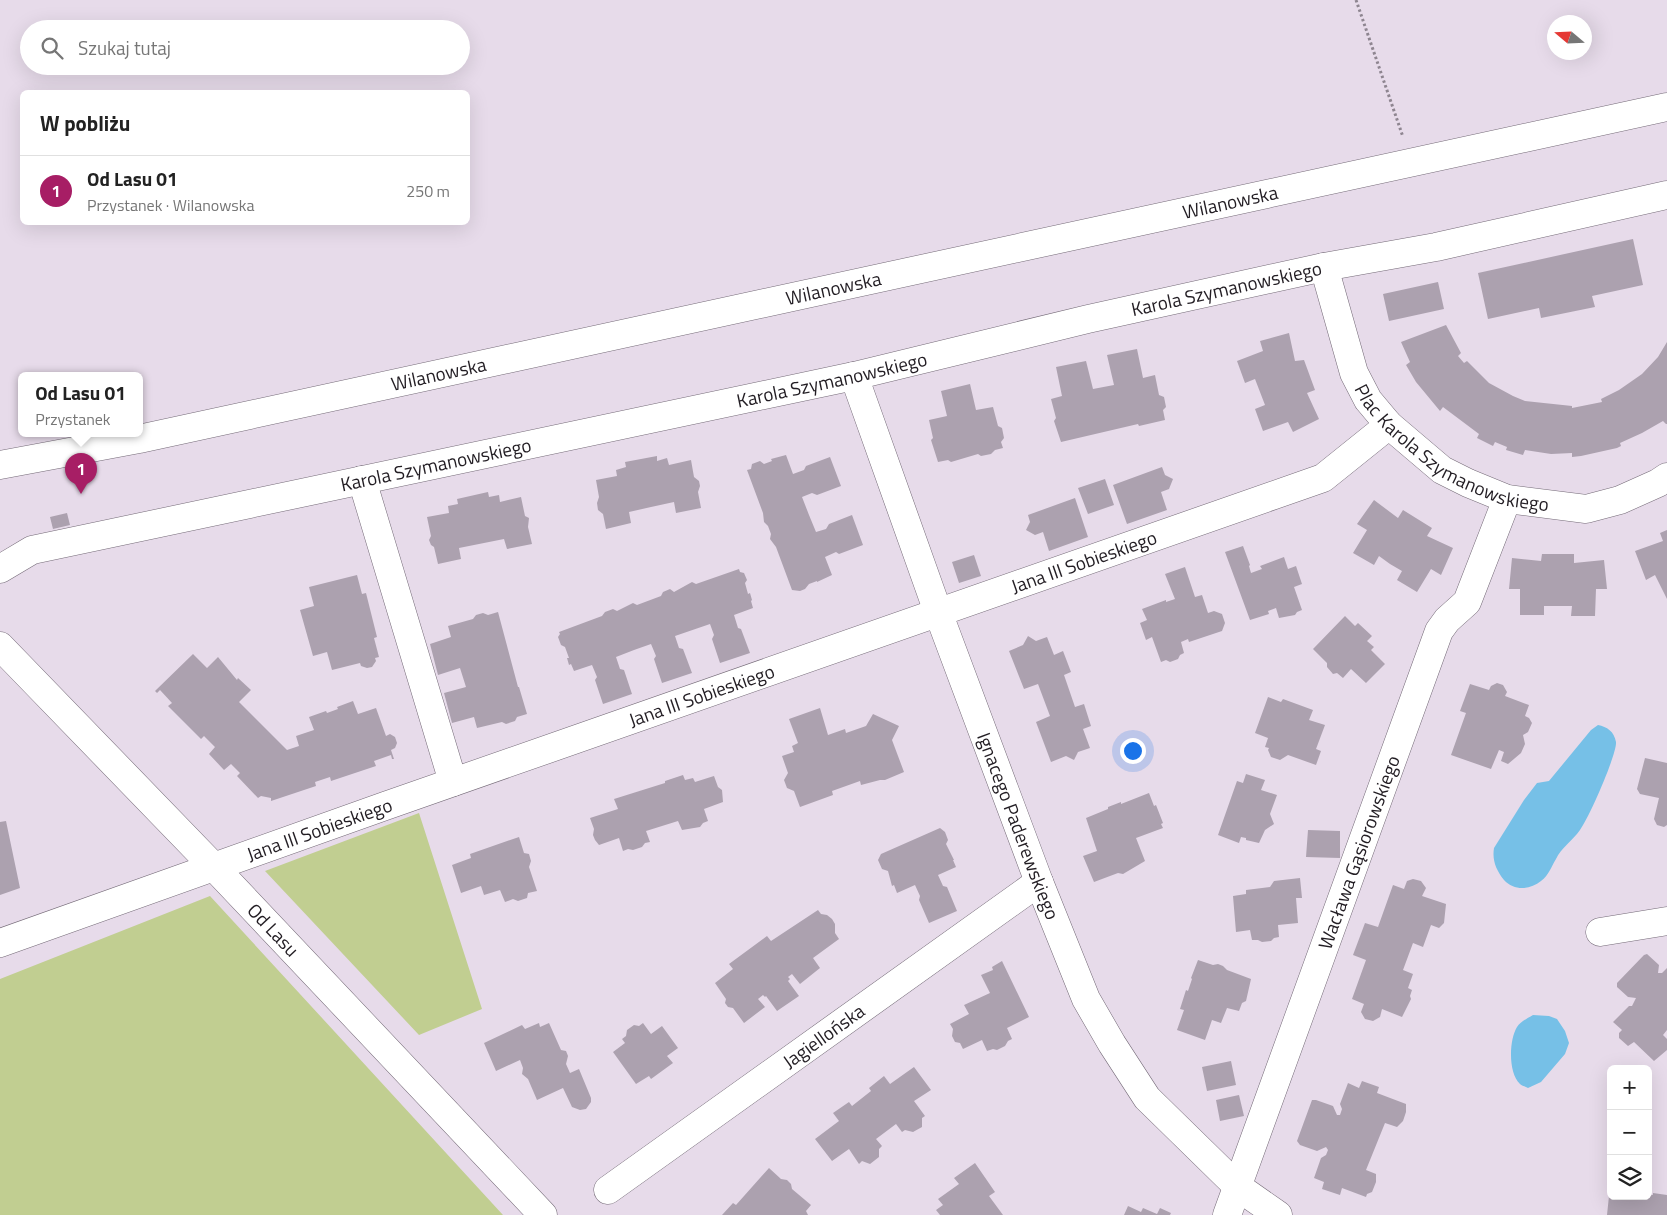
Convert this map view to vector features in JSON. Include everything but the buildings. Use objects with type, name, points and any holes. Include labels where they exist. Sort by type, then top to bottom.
[{"type":"street","name":"Wilanowska","points":[[0,464],[138,439],[1667,107]]},
{"type":"street","name":"Karola Szymanowskiego","points":[[0,569],[32,550],[854,376],[1088,319],[1324,267],[1436,247],[1667,195]]},
{"type":"street","name":"Plac Karola Szymanowskiego","points":[[1324,267],[1354,373],[1368,400],[1389,425],[1442,470],[1468,483],[1507,498],[1586,509],[1620,500],[1667,477]]},
{"type":"street","name":"Ignacego Paderewskiego","points":[[854,376],[938,612],[1039,882],[1086,999],[1147,1098],[1238,1187],[1278,1215]]},
{"type":"street","name":"Jana III Sobieskiego","points":[[0,943],[213,866],[1323,478],[1389,425]]},
{"type":"street","points":[[362,480],[453,782]]},
{"type":"street","name":"Wacława Gąsiorowskiego","points":[[1227,1215],[1439,631],[1447,620],[1467,602],[1507,498]]},
{"type":"street","name":"Od Lasu","points":[[0,646],[213,866],[539,1214]]},
{"type":"street","name":"Jagiellońska","points":[[608,1190],[1039,882]]},
{"type":"street","points":[[1600,932],[1667,921]]},
{"type":"path","points":[[1356,0],[1412,162]]},
{"type":"green space","points":[[419,813],[482,1009],[419,1035],[265,871]]},
{"type":"green space","points":[[210,896],[503,1215],[0,1215],[0,979]]},
{"type":"water","points":[[1598,725],[1612,732],[1616,742],[1612,759],[1590,813],[1577,834],[1558,855],[1544,879],[1527,888],[1517,888],[1508,884],[1497,869],[1494,861],[1494,848],[1537,783],[1549,781],[1591,730]]},
{"type":"water","points":[[1533,1015],[1549,1016],[1557,1019],[1565,1031],[1569,1043],[1565,1054],[1541,1082],[1528,1088],[1521,1085],[1513,1072],[1511,1048],[1517,1027]]},
{"type":"place","name":"Od Lasu 01","points":[[81,494]]}]
